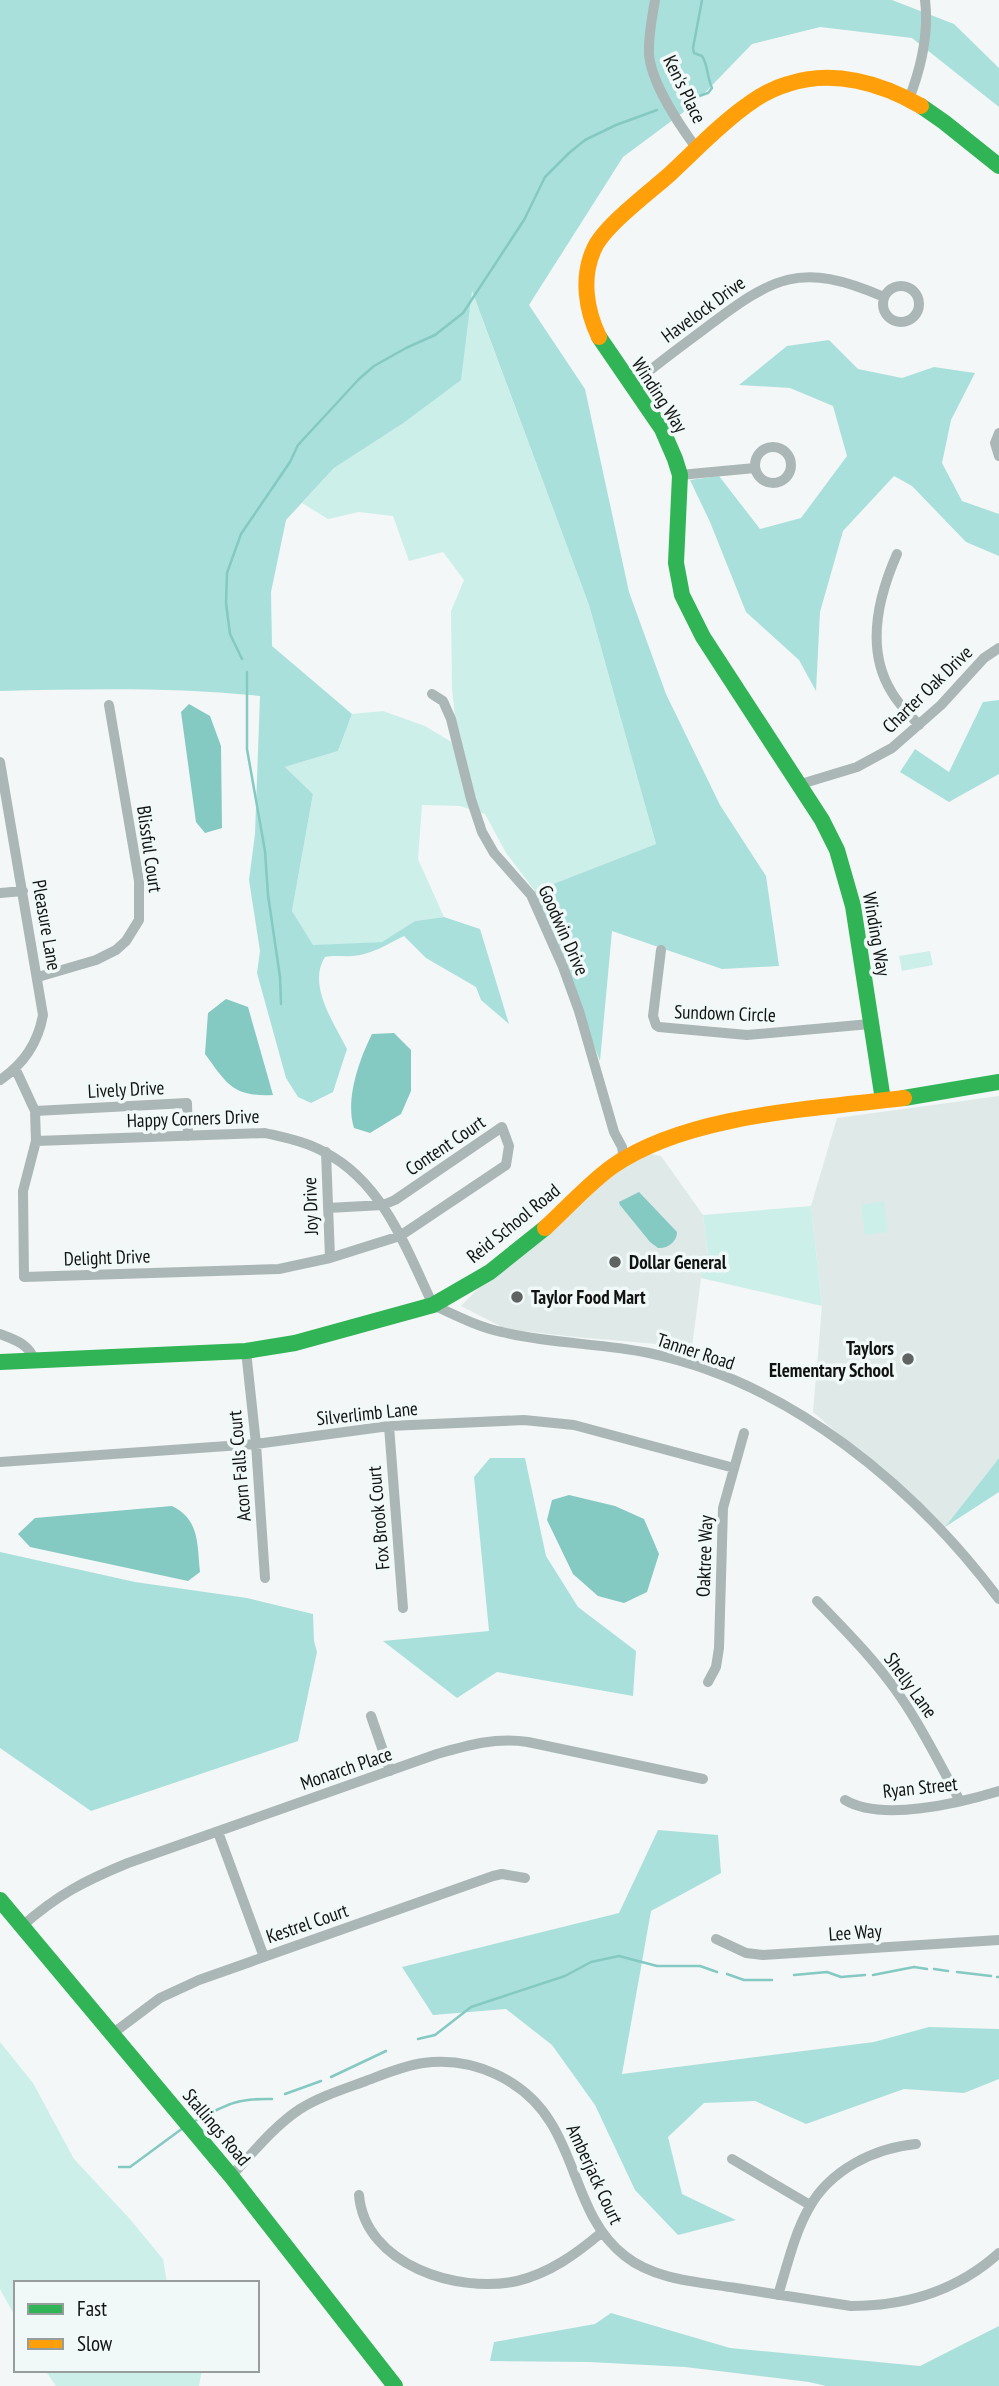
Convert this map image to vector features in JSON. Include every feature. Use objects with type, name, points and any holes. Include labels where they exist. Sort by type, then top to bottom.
[{"type":"street","name":"Ken's Place","points":[[655,0],[649,41],[651,67],[669,104],[697,149]]},
{"type":"street","points":[[909,99],[923,48],[925,0]]},
{"type":"street","name":"Winding Way","points":[[883,1100],[853,906],[845,875],[830,834],[801,784],[704,636],[682,595],[676,564],[680,475],[662,429],[603,346],[591,321],[586,293],[590,260],[595,246],[604,234],[752,101],[797,80],[824,77],[849,79],[878,86],[909,99],[932,112],[999,166]]},
{"type":"street","name":"Havelock Drive","points":[[631,386],[724,314],[772,283],[797,278],[822,278],[884,297]]},
{"type":"street","points":[[999,433],[995,443],[999,456]]},
{"type":"street","points":[[680,475],[755,468]]},
{"type":"street","points":[[897,554],[878,606],[878,653],[883,675],[892,693],[919,725]]},
{"type":"street","name":"Charter Oak Drive","points":[[801,784],[845,772],[892,748],[919,725],[984,658],[999,648]]},
{"type":"street","name":"Goodwin Drive","points":[[432,694],[443,701],[451,719],[471,799],[489,846],[531,895],[563,967],[624,1158]]},
{"type":"street","name":"Blissful Court","points":[[38,977],[96,960],[116,950],[126,941],[139,920],[139,881],[108,705]]},
{"type":"street","name":"Pleasure Lane","points":[[0,762],[43,1015],[40,1036],[16,1070],[0,1080]]},
{"type":"street","points":[[0,893],[23,891]]},
{"type":"street","name":"Sundown Circle","points":[[661,950],[653,1016],[659,1027],[747,1035],[870,1024]]},
{"type":"street","name":"Delight Drive","points":[[16,1070],[35,1111],[36,1141],[23,1191],[24,1277],[279,1269],[330,1258],[400,1236]]},
{"type":"street","name":"Reid School Road","points":[[0,1362],[246,1351],[319,1338],[433,1306],[515,1254],[624,1158],[654,1143],[706,1127],[763,1115],[999,1082]]},
{"type":"street","name":"Lively Drive","points":[[35,1111],[187,1103],[188,1136]]},
{"type":"street","name":"Content Court","points":[[328,1208],[383,1205],[395,1200],[502,1127],[509,1146],[506,1165],[400,1236]]},
{"type":"street","name":"Happy Corners Drive","points":[[36,1141],[265,1133],[298,1141],[326,1152],[353,1171],[383,1205],[433,1306]]},
{"type":"street","name":"Joy Drive","points":[[326,1152],[330,1258]]},
{"type":"street","name":"Tanner Road","points":[[433,1306],[502,1332],[650,1353],[680,1361],[722,1376],[774,1400],[824,1430],[893,1483],[964,1556],[999,1599]]},
{"type":"street","points":[[0,1334],[25,1345],[36,1360]]},
{"type":"street","name":"Acorn Falls Court","points":[[246,1351],[256,1444],[265,1578]]},
{"type":"street","name":"Silverlimb Lane","points":[[0,1462],[256,1444],[389,1426],[524,1420],[574,1425],[734,1468]]},
{"type":"street","name":"Fox Brook Court","points":[[389,1426],[403,1608]]},
{"type":"street","name":"Oaktree Way","points":[[708,1682],[716,1667],[719,1648],[723,1508],[744,1433]]},
{"type":"street","name":"Shelly Lane","points":[[817,1601],[861,1647],[900,1696],[961,1801]]},
{"type":"street","points":[[370,1716],[390,1771]]},
{"type":"street","name":"Monarch Place","points":[[21,1927],[44,1906],[86,1880],[128,1863],[390,1771],[489,1740],[528,1742],[703,1779]]},
{"type":"street","name":"Ryan Street","points":[[845,1800],[854,1806],[879,1810],[929,1807],[999,1791]]},
{"type":"street","points":[[218,1832],[264,1956]]},
{"type":"street","name":"Kestrel Court","points":[[112,2034],[149,2005],[176,1989],[494,1876],[502,1874],[525,1878]]},
{"type":"street","name":"Stallings Road","points":[[0,1900],[231,2176],[395,2386]]},
{"type":"street","name":"Lee Way","points":[[716,1939],[746,1954],[763,1955],[999,1940]]},
{"type":"street","name":"Amberjack Court","points":[[231,2176],[285,2121],[316,2100],[408,2066],[435,2062],[460,2063],[504,2078],[539,2106],[559,2136],[601,2233],[634,2262],[664,2275],[851,2306],[900,2303],[938,2292],[960,2281],[999,2253]]},
{"type":"street","points":[[778,2295],[810,2205],[834,2178],[851,2165],[891,2148],[916,2144]]},
{"type":"street","points":[[732,2159],[810,2205]]},
{"type":"street","points":[[359,2195],[366,2224],[393,2252],[429,2274],[460,2282],[498,2284],[535,2276],[566,2260],[601,2233]]},
{"type":"shaded area","points":[[0,0],[892,0],[954,24],[999,68],[999,107],[912,38],[820,27],[752,44],[693,105],[623,157],[529,305],[585,389],[629,592],[666,694],[720,805],[766,876],[779,966],[722,969],[612,931],[600,1061],[535,891],[656,844],[589,605],[472,291],[461,380],[402,424],[334,468],[286,520],[271,592],[272,646],[352,714],[338,751],[285,767],[313,794],[292,911],[313,945],[382,942],[415,921],[444,917],[480,929],[509,1024],[481,1000],[476,987],[426,958],[404,936],[366,954],[325,957],[320,968],[321,992],[324,1004],[347,1049],[333,1092],[311,1103],[298,1097],[286,1078],[257,973],[260,951],[249,880],[255,834],[260,696],[162,690],[0,691]]},
{"type":"shaded area","points":[[829,340],[858,369],[902,378],[934,367],[975,373],[951,420],[942,463],[962,501],[999,514],[999,556],[966,542],[912,486],[894,476],[843,531],[820,612],[816,691],[799,660],[746,612],[690,480],[719,476],[760,529],[801,518],[847,456],[833,406],[790,388],[739,385],[787,346]]},
{"type":"shaded area","points":[[999,700],[999,774],[949,802],[900,772],[915,749],[949,772],[983,702]]},
{"type":"shaded area","points":[[189,704],[210,716],[221,746],[222,828],[205,833],[196,822],[181,712]]},
{"type":"shaded area","points":[[226,999],[248,1007],[273,1095],[240,1091],[226,1081],[205,1054],[208,1013]]},
{"type":"shaded area","points":[[394,1033],[411,1050],[411,1091],[401,1114],[370,1133],[354,1128],[352,1093],[367,1044],[372,1034]]},
{"type":"shaded area","name":"Taylors Elementary School","points":[[999,1096],[999,1458],[945,1527],[813,1412],[822,1306],[811,1206],[837,1118]]},
{"type":"shaded area","points":[[622,1148],[661,1156],[703,1215],[708,1255],[701,1278],[692,1347],[506,1329],[461,1306],[571,1193]]},
{"type":"shaded area","points":[[639,1192],[677,1232],[675,1239],[668,1246],[658,1248],[650,1242],[620,1205],[619,1202]]},
{"type":"shaded area","points":[[490,1458],[525,1458],[546,1556],[578,1607],[636,1651],[633,1696],[497,1672],[457,1698],[383,1641],[489,1631],[474,1477]]},
{"type":"shaded area","points":[[999,1458],[999,1492],[945,1527]]},
{"type":"shaded area","points":[[569,1495],[615,1506],[644,1519],[659,1554],[647,1592],[624,1603],[598,1596],[573,1574],[547,1520],[552,1500]]},
{"type":"shaded area","points":[[172,1506],[188,1518],[197,1543],[200,1572],[188,1581],[30,1547],[18,1534],[35,1518]]},
{"type":"shaded area","points":[[0,1552],[135,1582],[247,1598],[313,1614],[317,1652],[298,1741],[91,1811],[0,1748]]},
{"type":"shaded area","points":[[658,1830],[718,1835],[721,1873],[651,1911],[622,2074],[874,2042],[929,2027],[999,2029],[999,2079],[964,2093],[904,2089],[806,2124],[755,2101],[704,2103],[668,2137],[682,2194],[736,2220],[678,2235],[635,2190],[595,2105],[552,2045],[506,2009],[433,2015],[402,1967],[619,1913]]},
{"type":"shaded area","points":[[611,2313],[730,2348],[920,2366],[999,2326],[999,2386],[826,2386],[685,2367],[490,2361],[494,2342],[595,2324]]},
{"type":"green space","points":[[471,289],[589,605],[656,844],[535,891],[506,853],[485,814],[460,806],[422,805],[418,859],[444,917],[415,921],[383,942],[313,946],[292,911],[313,794],[285,767],[338,751],[352,714],[383,711],[425,726],[458,746],[452,688],[451,611],[464,580],[443,552],[409,561],[393,516],[359,512],[328,519],[302,503],[334,468],[402,424]]},
{"type":"green space","points":[[930,951],[933,965],[902,971],[899,956]]},
{"type":"green space","points":[[884,1201],[888,1232],[865,1235],[861,1205]]},
{"type":"green space","points":[[811,1206],[822,1306],[701,1278],[708,1255],[703,1215]]},
{"type":"green space","points":[[0,2042],[33,2083],[74,2159],[163,2259],[167,2281],[14,2281],[14,2314],[0,2289]]},
{"type":"green space","points":[[46,2372],[202,2372],[199,2386],[56,2386]]},
{"type":"waterway","points":[[681,102],[708,93],[712,88],[704,60],[702,56],[694,53],[693,48],[702,0]]},
{"type":"waterway","points":[[242,659],[230,634],[226,603],[227,573],[241,534],[290,462],[298,445],[374,366],[435,335],[463,313],[524,220],[545,177],[569,153],[585,140],[657,110]]},
{"type":"waterway","points":[[247,672],[247,749],[265,851],[281,1004]]},
{"type":"waterway","points":[[418,2039],[435,2035],[471,2007],[565,1976],[591,1962],[619,1956],[657,1966],[700,1966],[717,1972]]},
{"type":"waterway","points":[[873,1975],[914,1967],[927,1969]]},
{"type":"waterway","points":[[934,1969],[948,1971]]},
{"type":"waterway","points":[[794,1975],[827,1972],[841,1977],[865,1975]]},
{"type":"waterway","points":[[957,1972],[991,1976]]},
{"type":"waterway","points":[[727,1974],[744,1980],[772,1980]]},
{"type":"waterway","points":[[331,2077],[386,2051]]},
{"type":"waterway","points":[[285,2094],[321,2081]]},
{"type":"waterway","points":[[195,2121],[232,2104],[272,2099]]},
{"type":"waterway","points":[[119,2167],[130,2167],[183,2128]]},
{"type":"traffic: fast","points":[[921,106],[999,166]]},
{"type":"traffic: fast","points":[[599,337],[662,429],[675,459],[680,475],[676,563],[682,595],[703,637],[822,820],[837,850],[853,906],[883,1100]]},
{"type":"traffic: fast","points":[[904,1098],[999,1082]]},
{"type":"traffic: fast","points":[[0,1362],[246,1351],[295,1343],[433,1305],[490,1272],[545,1228]]},
{"type":"traffic: fast","points":[[0,1900],[231,2176],[395,2386]]},
{"type":"traffic: slow","points":[[599,337],[588,305],[586,282],[590,260],[599,240],[628,210],[750,103],[783,86],[805,80],[839,78],[873,85],[921,106]]},
{"type":"traffic: slow","points":[[545,1228],[613,1166],[643,1149],[677,1135],[753,1117],[904,1098]]},
{"type":"place","name":"Dollar General","points":[[615,1262]]},
{"type":"place","name":"Taylor Food Mart","points":[[517,1297]]},
{"type":"place","name":"Taylors Elementary School","points":[[908,1359]]}]
